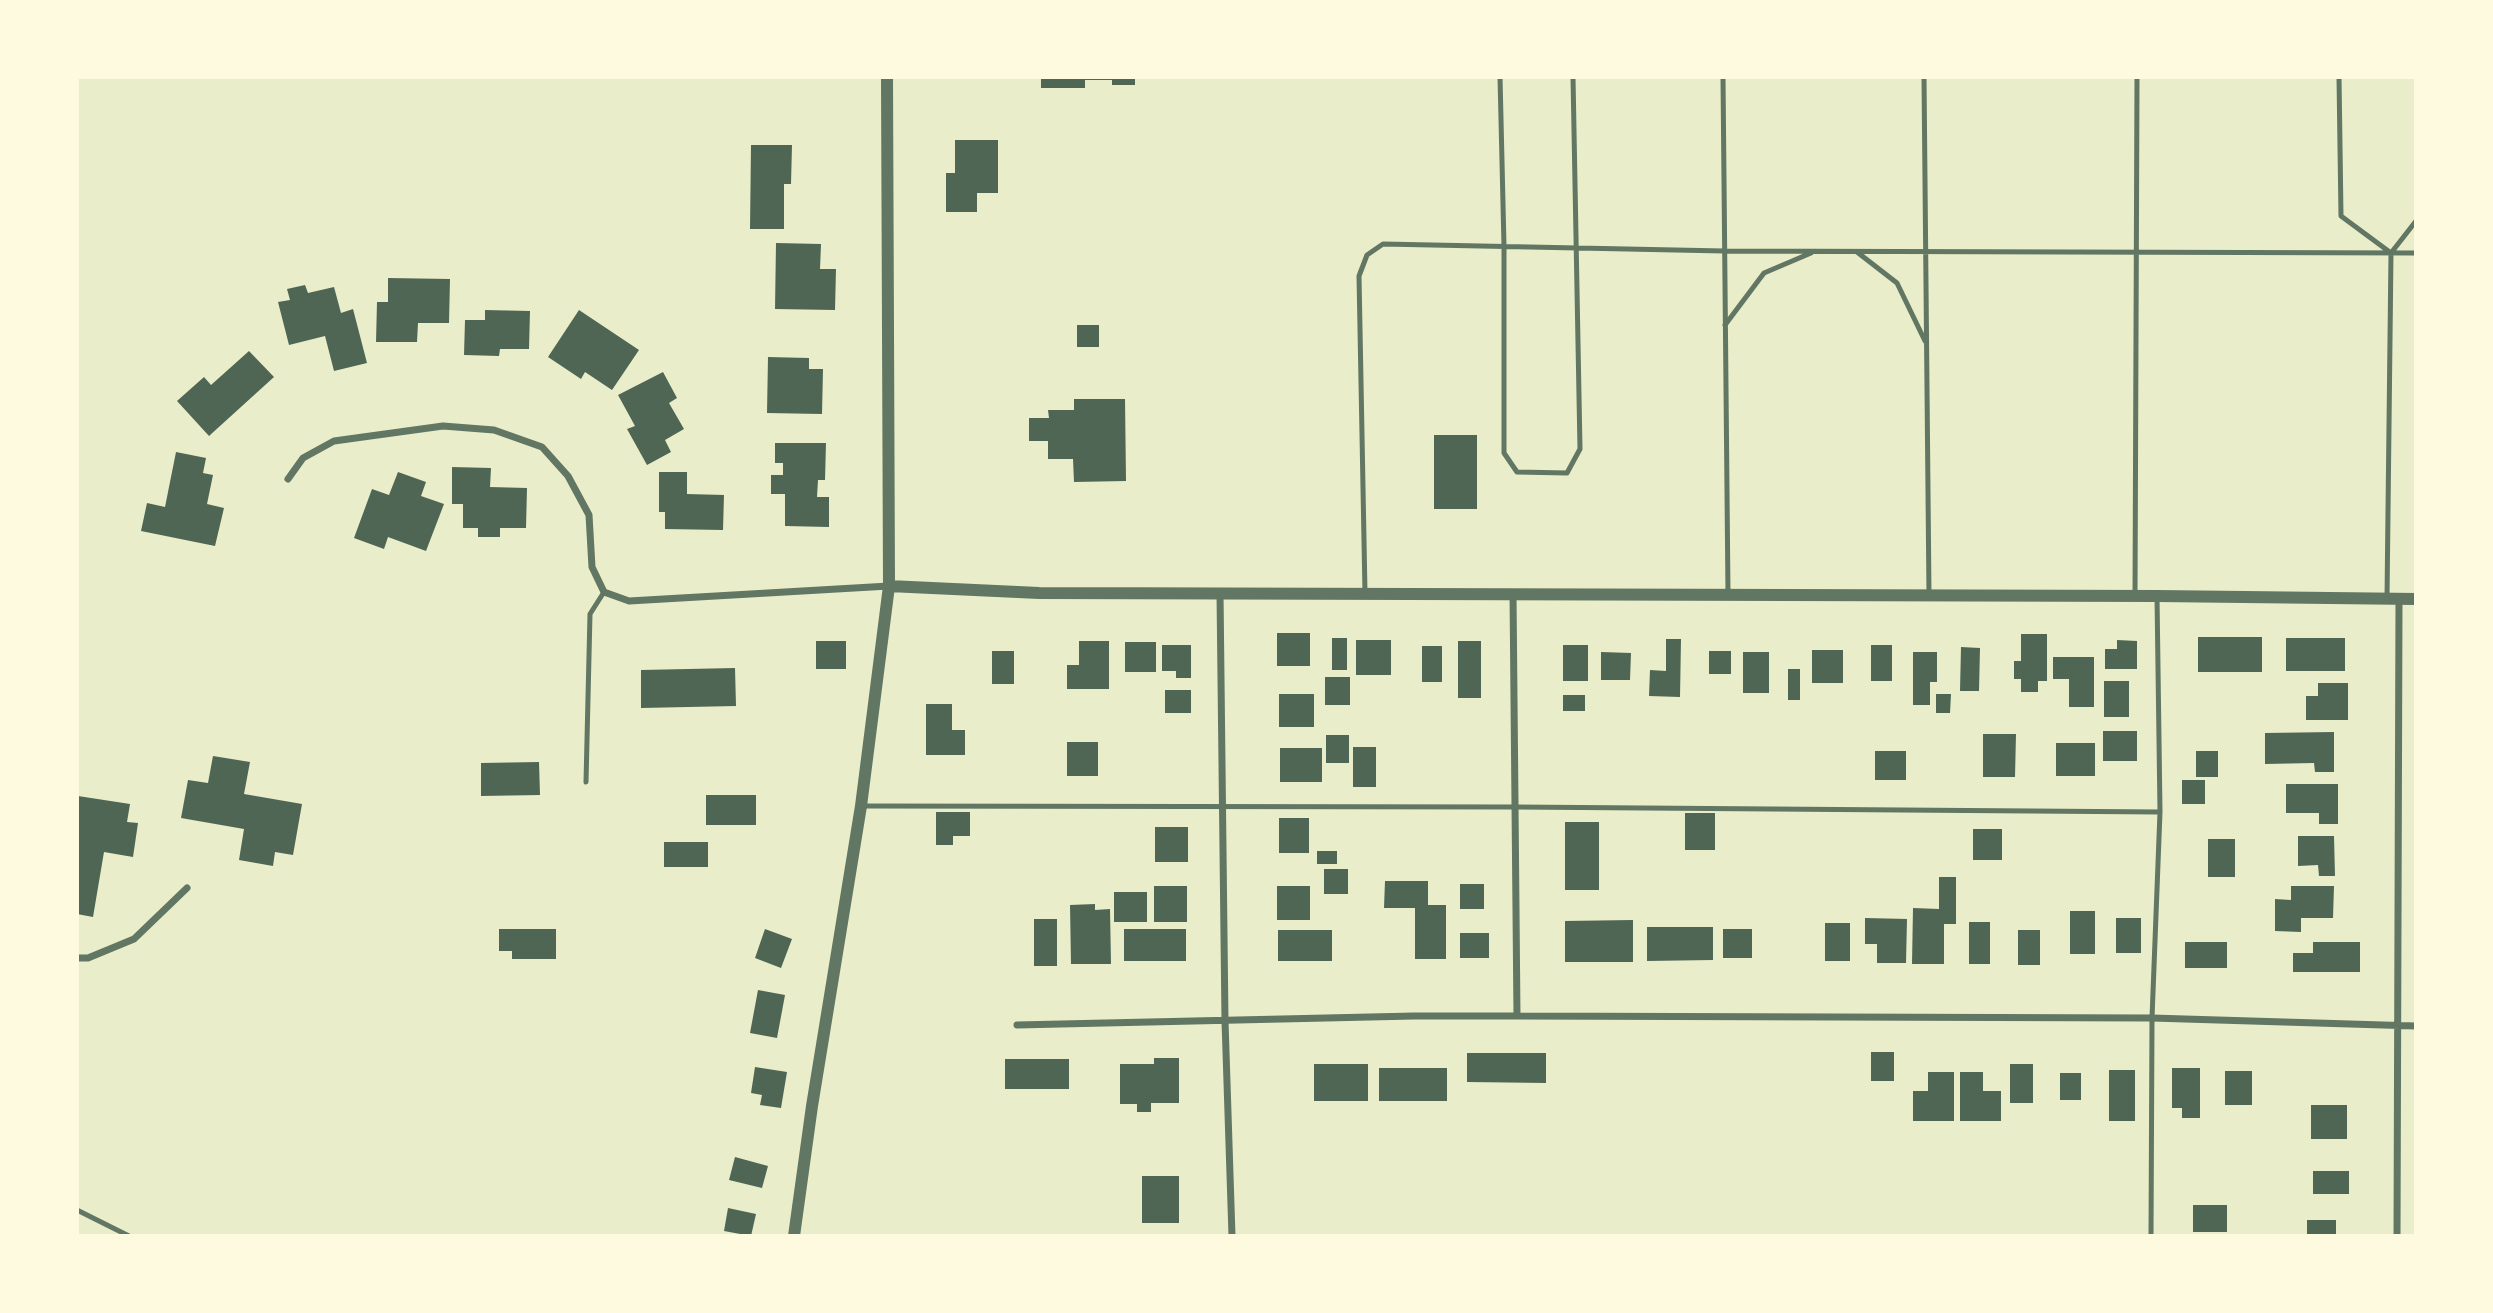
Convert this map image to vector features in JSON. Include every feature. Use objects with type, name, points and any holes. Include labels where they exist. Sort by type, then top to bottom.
[{"type":"street","points":[[794,1236],[860,806],[889,586],[887,77]]},
{"type":"street","points":[[288,478],[303,458],[334,441],[443,426],[494,430],[542,447],[568,476],[589,515],[592,567],[604,592],[629,601],[889,586],[1039,593],[2416,599]]},
{"type":"street","points":[[1220,593],[1224,1020],[1232,1236]]},
{"type":"street","points":[[1513,593],[1517,1016]]},
{"type":"street","points":[[2393,599],[2399,1026],[2398,1236]]},
{"type":"street","points":[[77,958],[88,958],[134,939],[187,888]]},
{"type":"street","points":[[1017,1025],[1517,1016],[2152,1018],[2416,1026]]},
{"type":"lane","points":[[1500,77],[1504,246],[1504,453],[1517,472],[1567,473],[1580,449],[1573,77]]},
{"type":"lane","points":[[1723,77],[1728,594]]},
{"type":"lane","points":[[1924,77],[1929,595]]},
{"type":"lane","points":[[2135,596],[2137,77]]},
{"type":"lane","points":[[2339,77],[2341,216],[2392,253]]},
{"type":"lane","points":[[2393,599],[2392,253],[2416,221]]},
{"type":"lane","points":[[1365,593],[1359,276],[1367,255],[1383,244],[1724,251],[2416,253]]},
{"type":"lane","points":[[1725,325],[1764,273],[1814,251]]},
{"type":"lane","points":[[1857,252],[1897,283],[1926,344]]},
{"type":"lane","points":[[586,782],[590,614],[604,592]]},
{"type":"lane","points":[[2151,1236],[2152,1018],[2160,812],[2157,596]]},
{"type":"lane","points":[[860,806],[2160,812]]},
{"type":"lane","points":[[77,1210],[129,1236]]},
{"type":"building","points":[[1041,77],[1135,77],[1135,85],[1112,85],[1112,80],[1085,80],[1085,88],[1041,88]]},
{"type":"building","points":[[955,140],[998,140],[998,193],[977,193],[977,212],[946,212],[946,173],[955,173]]},
{"type":"building","points":[[751,145],[792,145],[791,184],[784,184],[784,229],[750,229]]},
{"type":"building","points":[[776,243],[821,244],[820,269],[836,269],[835,310],[775,309]]},
{"type":"building","points":[[388,278],[450,279],[449,323],[418,323],[417,342],[376,342],[377,302],[388,302]]},
{"type":"building","points":[[305,285],[308,293],[334,287],[341,313],[353,309],[367,363],[334,371],[325,336],[289,345],[278,302],[290,300],[287,289]]},
{"type":"building","points":[[485,310],[530,311],[529,349],[500,349],[499,356],[464,355],[465,320],[485,320]]},
{"type":"building","points":[[579,310],[639,350],[612,390],[585,372],[581,379],[548,357]]},
{"type":"building","points":[[1077,325],[1099,325],[1099,347],[1077,347]]},
{"type":"building","points":[[249,351],[274,377],[209,436],[177,401],[204,377],[211,385]]},
{"type":"building","points":[[768,357],[809,358],[809,369],[823,369],[822,414],[767,413]]},
{"type":"building","points":[[663,372],[677,398],[669,403],[684,429],[665,440],[671,452],[647,465],[627,429],[635,426],[618,395]]},
{"type":"building","points":[[1074,399],[1125,399],[1126,481],[1074,482],[1073,459],[1048,459],[1048,441],[1029,441],[1029,418],[1049,418],[1048,410],[1074,410]]},
{"type":"building","points":[[1434,435],[1477,435],[1477,509],[1434,509]]},
{"type":"building","points":[[775,443],[826,443],[825,480],[818,480],[817,497],[829,497],[829,527],[785,526],[785,494],[771,494],[771,475],[783,475],[783,463],[775,463]]},
{"type":"building","points":[[176,452],[206,458],[203,473],[213,475],[207,504],[224,508],[215,546],[141,531],[147,503],[165,507]]},
{"type":"building","points":[[452,467],[491,468],[490,487],[527,488],[526,528],[500,528],[500,537],[478,537],[478,528],[463,528],[463,504],[452,504]]},
{"type":"building","points":[[398,472],[426,482],[421,496],[444,504],[426,551],[388,537],[384,549],[354,538],[372,489],[389,495]]},
{"type":"building","points":[[659,472],[687,472],[687,494],[724,495],[723,530],[665,529],[665,512],[659,512]]},
{"type":"building","points":[[1277,633],[1310,633],[1310,666],[1277,666]]},
{"type":"building","points":[[2021,634],[2047,634],[2047,681],[2038,681],[2038,692],[2021,692],[2021,679],[2014,679],[2014,661],[2021,661]]},
{"type":"building","points":[[2198,637],[2262,637],[2262,672],[2198,672]]},
{"type":"building","points":[[1332,638],[1347,638],[1347,670],[1332,670]]},
{"type":"building","points":[[2286,638],[2345,638],[2345,671],[2286,671]]},
{"type":"building","points":[[1666,639],[1681,639],[1680,697],[1649,696],[1650,670],[1666,671]]},
{"type":"building","points":[[1356,640],[1391,640],[1391,675],[1356,675]]},
{"type":"building","points":[[2117,640],[2137,641],[2137,669],[2105,669],[2105,649],[2117,649]]},
{"type":"building","points":[[816,641],[846,641],[846,669],[816,669]]},
{"type":"building","points":[[1079,641],[1109,641],[1109,689],[1067,689],[1067,665],[1079,665]]},
{"type":"building","points":[[1458,641],[1481,641],[1481,698],[1458,698]]},
{"type":"building","points":[[1125,642],[1156,642],[1156,672],[1125,672]]},
{"type":"building","points":[[1162,645],[1191,645],[1191,678],[1176,678],[1176,671],[1162,671]]},
{"type":"building","points":[[1563,645],[1588,645],[1588,681],[1563,681]]},
{"type":"building","points":[[1871,645],[1892,645],[1892,681],[1871,681]]},
{"type":"building","points":[[1422,646],[1442,646],[1442,682],[1422,682]]},
{"type":"building","points":[[1961,647],[1980,648],[1979,691],[1960,691]]},
{"type":"building","points":[[1812,650],[1843,650],[1843,683],[1812,683]]},
{"type":"building","points":[[992,651],[1014,651],[1014,684],[992,684]]},
{"type":"building","points":[[1709,651],[1731,651],[1731,674],[1709,674]]},
{"type":"building","points":[[1601,652],[1631,653],[1630,680],[1601,680]]},
{"type":"building","points":[[1743,652],[1769,652],[1769,693],[1743,693]]},
{"type":"building","points":[[1913,652],[1937,652],[1937,682],[1930,682],[1930,705],[1913,705]]},
{"type":"building","points":[[2053,657],[2094,657],[2094,707],[2069,707],[2069,679],[2053,679]]},
{"type":"building","points":[[735,668],[736,706],[641,708],[641,670]]},
{"type":"building","points":[[1788,669],[1800,669],[1800,700],[1788,700]]},
{"type":"building","points":[[1325,677],[1350,677],[1350,705],[1325,705]]},
{"type":"building","points":[[2104,681],[2129,681],[2129,717],[2104,717]]},
{"type":"building","points":[[2318,683],[2348,683],[2348,720],[2306,720],[2306,696],[2318,696]]},
{"type":"building","points":[[1165,690],[1191,690],[1191,713],[1165,713]]},
{"type":"building","points":[[1279,694],[1314,694],[1314,727],[1279,727]]},
{"type":"building","points":[[1936,694],[1951,694],[1950,713],[1936,713]]},
{"type":"building","points":[[1563,695],[1585,695],[1585,711],[1563,711]]},
{"type":"building","points":[[926,704],[952,704],[952,730],[965,730],[965,755],[926,755]]},
{"type":"building","points":[[2103,731],[2137,731],[2137,761],[2103,761]]},
{"type":"building","points":[[2334,732],[2334,772],[2315,772],[2314,763],[2265,764],[2265,733]]},
{"type":"building","points":[[1983,734],[2016,734],[2015,777],[1983,777]]},
{"type":"building","points":[[1326,735],[1349,735],[1349,763],[1326,763]]},
{"type":"building","points":[[1067,742],[1098,742],[1098,776],[1067,776]]},
{"type":"building","points":[[2056,743],[2095,743],[2095,776],[2056,776]]},
{"type":"building","points":[[1353,747],[1376,747],[1376,787],[1353,787]]},
{"type":"building","points":[[1280,748],[1322,748],[1322,782],[1280,782]]},
{"type":"building","points":[[1875,751],[1906,751],[1906,780],[1875,780]]},
{"type":"building","points":[[2196,751],[2218,751],[2218,777],[2196,777]]},
{"type":"building","points":[[213,756],[250,762],[244,794],[302,804],[293,855],[275,852],[273,866],[239,860],[244,829],[181,818],[188,780],[208,783]]},
{"type":"building","points":[[539,762],[540,795],[481,796],[481,763]]},
{"type":"building","points":[[2182,780],[2205,780],[2205,804],[2182,804]]},
{"type":"building","points":[[2286,784],[2338,784],[2338,824],[2319,824],[2319,813],[2286,813]]},
{"type":"building","points":[[706,795],[756,795],[756,825],[706,825]]},
{"type":"building","points":[[78,796],[130,804],[127,822],[138,823],[133,857],[104,852],[93,917],[77,914]]},
{"type":"building","points":[[936,812],[970,812],[970,836],[953,836],[953,845],[936,845]]},
{"type":"building","points":[[1685,813],[1715,813],[1715,850],[1685,850]]},
{"type":"building","points":[[1279,818],[1309,818],[1309,853],[1279,853]]},
{"type":"building","points":[[1565,822],[1599,822],[1599,890],[1565,890]]},
{"type":"building","points":[[1155,827],[1188,827],[1188,862],[1155,862]]},
{"type":"building","points":[[1973,829],[2002,829],[2002,860],[1973,860]]},
{"type":"building","points":[[2298,836],[2334,836],[2335,876],[2319,876],[2318,865],[2298,866]]},
{"type":"building","points":[[2208,839],[2235,839],[2235,877],[2208,877]]},
{"type":"building","points":[[664,842],[708,842],[708,867],[664,867]]},
{"type":"building","points":[[1317,851],[1337,851],[1337,864],[1317,864]]},
{"type":"building","points":[[1324,869],[1348,869],[1348,894],[1324,894]]},
{"type":"building","points":[[1939,877],[1956,877],[1956,924],[1944,924],[1944,964],[1912,964],[1913,908],[1939,909]]},
{"type":"building","points":[[1385,881],[1428,881],[1428,905],[1446,905],[1446,959],[1415,959],[1415,908],[1384,908]]},
{"type":"building","points":[[1460,884],[1484,884],[1484,909],[1460,909]]},
{"type":"building","points":[[1154,886],[1187,886],[1187,922],[1154,922]]},
{"type":"building","points":[[1277,886],[1310,886],[1310,920],[1277,920]]},
{"type":"building","points":[[2291,886],[2334,886],[2333,918],[2301,918],[2301,932],[2275,931],[2275,899],[2291,900]]},
{"type":"building","points":[[1114,892],[1147,892],[1147,922],[1114,922]]},
{"type":"building","points":[[1095,904],[1095,910],[1110,909],[1111,964],[1071,964],[1070,905]]},
{"type":"building","points":[[2070,911],[2095,911],[2095,954],[2070,954]]},
{"type":"building","points":[[1865,918],[1907,919],[1906,963],[1877,963],[1877,944],[1865,944]]},
{"type":"building","points":[[2116,918],[2141,918],[2141,953],[2116,953]]},
{"type":"building","points":[[1034,919],[1057,919],[1057,966],[1034,966]]},
{"type":"building","points":[[1633,920],[1633,962],[1565,962],[1565,921]]},
{"type":"building","points":[[1969,922],[1990,922],[1990,964],[1969,964]]},
{"type":"building","points":[[1825,923],[1850,923],[1850,961],[1825,961]]},
{"type":"building","points":[[1647,927],[1713,927],[1713,960],[1647,961]]},
{"type":"building","points":[[499,929],[556,929],[556,959],[512,959],[512,951],[499,951]]},
{"type":"building","points":[[765,929],[792,939],[781,968],[755,958]]},
{"type":"building","points":[[1124,929],[1186,929],[1186,961],[1124,961]]},
{"type":"building","points":[[1723,929],[1752,929],[1752,958],[1723,958]]},
{"type":"building","points":[[1278,930],[1332,930],[1332,961],[1278,961]]},
{"type":"building","points":[[2018,930],[2040,930],[2040,965],[2018,965]]},
{"type":"building","points":[[1460,933],[1489,933],[1489,958],[1460,958]]},
{"type":"building","points":[[2185,942],[2227,942],[2227,968],[2185,968]]},
{"type":"building","points":[[2313,942],[2360,942],[2360,972],[2293,972],[2293,953],[2313,953]]},
{"type":"building","points":[[758,990],[785,995],[777,1038],[750,1033]]},
{"type":"building","points":[[1871,1052],[1894,1052],[1894,1081],[1871,1081]]},
{"type":"building","points":[[1467,1053],[1546,1053],[1546,1083],[1467,1082]]},
{"type":"building","points":[[1154,1058],[1179,1058],[1179,1103],[1151,1103],[1151,1112],[1137,1112],[1137,1104],[1120,1104],[1120,1064],[1154,1064]]},
{"type":"building","points":[[1005,1059],[1069,1059],[1069,1089],[1005,1089]]},
{"type":"building","points":[[1314,1064],[1368,1064],[1368,1101],[1314,1101]]},
{"type":"building","points":[[2010,1064],[2033,1064],[2033,1103],[2010,1103]]},
{"type":"building","points":[[755,1067],[787,1072],[781,1108],[760,1105],[762,1095],[751,1093]]},
{"type":"building","points":[[1379,1068],[1447,1068],[1447,1101],[1379,1101]]},
{"type":"building","points":[[2172,1068],[2200,1068],[2200,1118],[2182,1118],[2182,1108],[2172,1108]]},
{"type":"building","points":[[2109,1070],[2135,1070],[2135,1121],[2109,1121]]},
{"type":"building","points":[[2225,1071],[2252,1071],[2252,1105],[2225,1105]]},
{"type":"building","points":[[1928,1072],[1954,1072],[1954,1121],[1913,1121],[1913,1091],[1928,1091]]},
{"type":"building","points":[[1960,1072],[1983,1072],[1983,1091],[2001,1091],[2001,1121],[1960,1121]]},
{"type":"building","points":[[2060,1073],[2081,1073],[2081,1100],[2060,1100]]},
{"type":"building","points":[[2311,1105],[2347,1105],[2347,1139],[2311,1139]]},
{"type":"building","points":[[735,1157],[768,1166],[762,1188],[729,1180]]},
{"type":"building","points":[[2313,1171],[2349,1171],[2349,1194],[2313,1194]]},
{"type":"building","points":[[1142,1176],[1179,1176],[1179,1223],[1142,1223]]},
{"type":"building","points":[[2193,1205],[2227,1205],[2227,1232],[2193,1232]]},
{"type":"building","points":[[728,1208],[756,1214],[751,1236],[724,1231]]},
{"type":"building","points":[[2307,1220],[2336,1220],[2336,1236],[2307,1236]]}]
